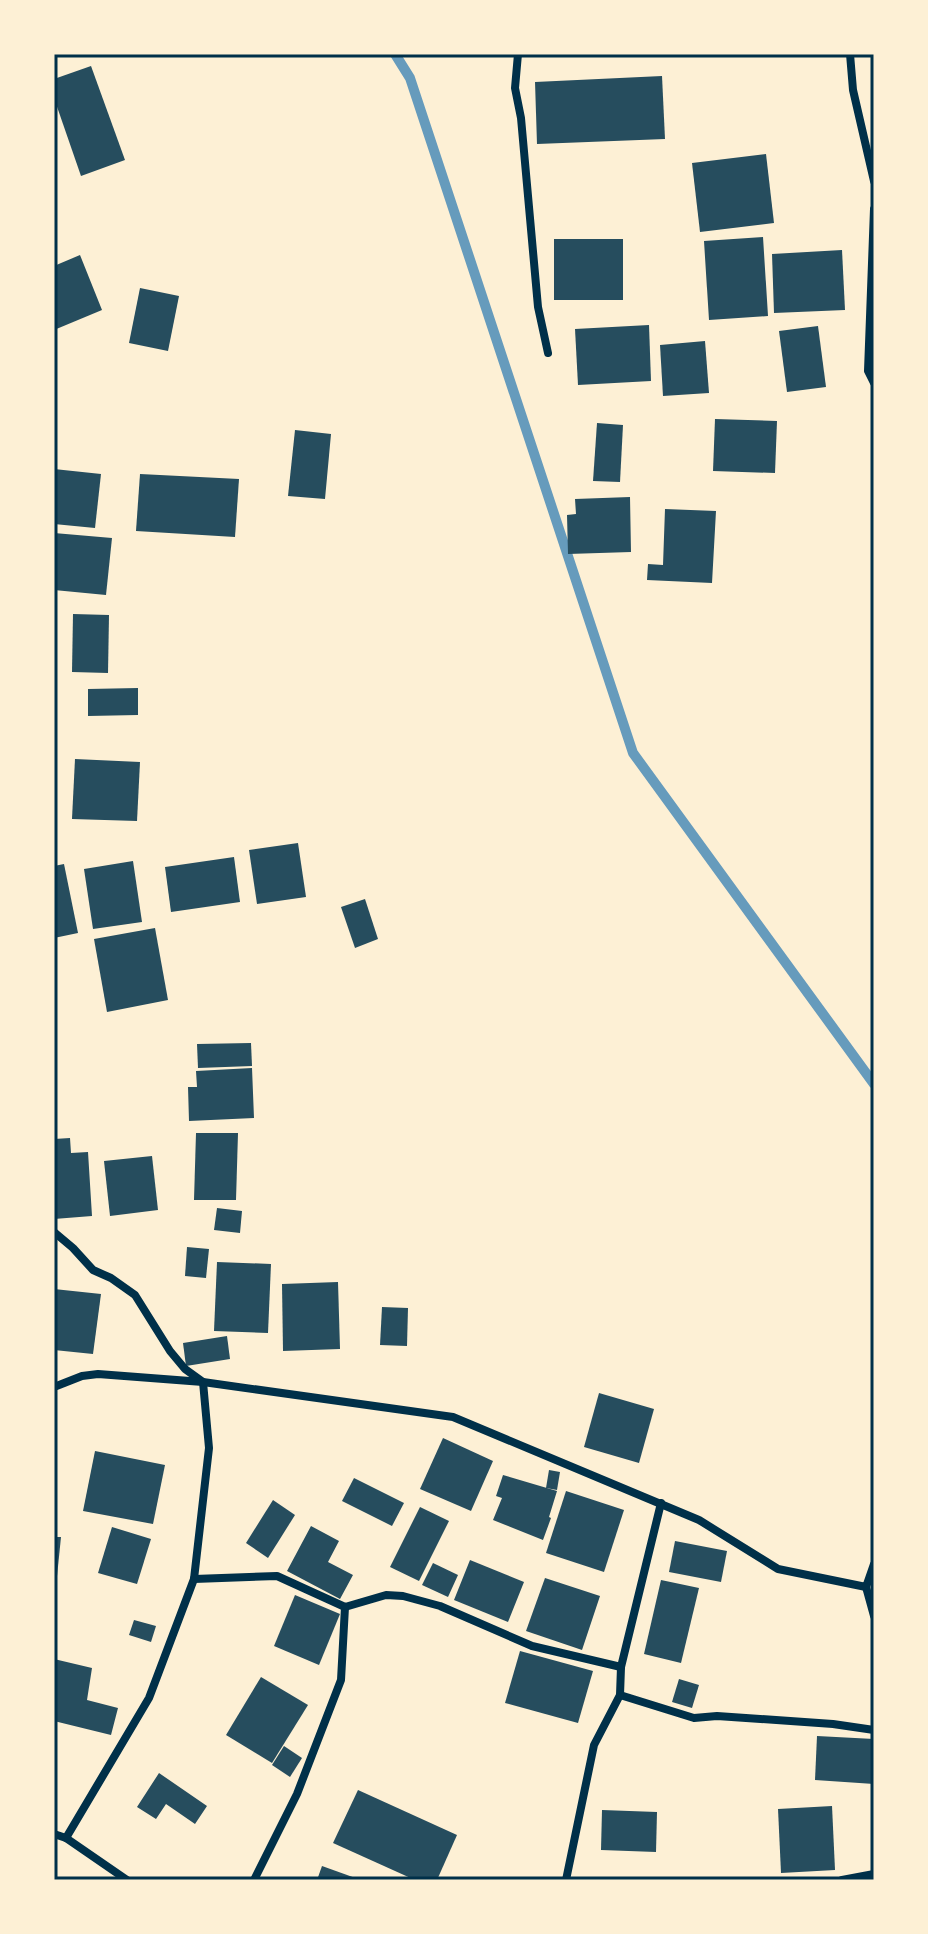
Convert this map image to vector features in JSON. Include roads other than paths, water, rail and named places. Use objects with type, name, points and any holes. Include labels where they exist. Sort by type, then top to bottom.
[{"type":"street","points":[[518,54],[515,88],[521,118],[538,307],[548,353]]},
{"type":"street","points":[[850,54],[853,90],[874,181]]},
{"type":"street","points":[[874,209],[868,371],[874,383]]},
{"type":"street","points":[[54,1232],[93,1270],[135,1295],[170,1351],[185,1369],[203,1382],[209,1448],[194,1579],[149,1698],[66,1838]]},
{"type":"street","points":[[54,1387],[82,1376],[98,1374],[203,1382],[453,1417],[699,1520],[778,1569],[866,1587]]},
{"type":"street","points":[[566,1880],[594,1745],[620,1695],[621,1667],[661,1503]]},
{"type":"street","points":[[874,1564],[866,1587],[874,1616]]},
{"type":"street","points":[[194,1579],[277,1576],[345,1607],[386,1595],[403,1596],[440,1606],[532,1646],[621,1667]]},
{"type":"street","points":[[254,1880],[297,1794],[341,1680],[345,1607]]},
{"type":"street","points":[[620,1695],[694,1718],[717,1716],[874,1730]]},
{"type":"street","points":[[54,1834],[66,1838],[127,1880]]},
{"type":"street","points":[[842,1880],[874,1874]]},
{"type":"waterway","points":[[395,54],[410,78],[633,753],[874,1084]]}]
